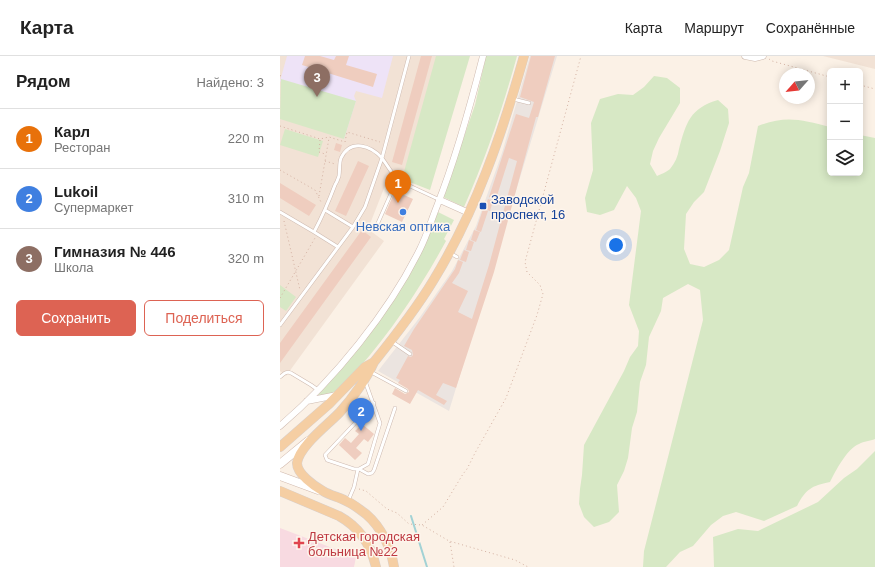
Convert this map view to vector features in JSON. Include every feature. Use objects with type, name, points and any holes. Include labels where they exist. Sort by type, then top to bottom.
[{"type":"main road","points":[[280,447],[374,362],[391,341],[453,255],[499,140],[524,56]]},
{"type":"main road","points":[[280,464],[315,436],[340,412],[350,400],[364,372]]},
{"type":"main road","points":[[315,436],[301,453],[297,463],[300,473],[304,478],[323,491]]},
{"type":"main road","points":[[280,476],[323,491],[348,502],[367,516],[376,525],[388,546],[394,567]]},
{"type":"main road","points":[[280,491],[339,516],[347,521],[363,537],[370,548],[376,567]]},
{"type":"street","points":[[280,426],[328,380],[375,322],[400,286],[421,248],[451,168],[483,56]]},
{"type":"street","points":[[745,56],[755,58],[764,56]]},
{"type":"street","points":[[440,200],[469,213]]},
{"type":"street","points":[[306,401],[322,399],[338,394]]},
{"type":"lane","points":[[280,325],[353,227],[365,207],[382,158],[409,56]]},
{"type":"lane","points":[[512,99],[529,103]]},
{"type":"lane","points":[[316,233],[339,175],[341,158],[353,147],[361,146],[369,148],[382,158],[397,180],[440,200]]},
{"type":"lane","points":[[377,225],[397,180]]},
{"type":"lane","points":[[326,210],[353,227]]},
{"type":"lane","points":[[281,213],[338,247]]},
{"type":"lane","points":[[391,341],[410,354]]},
{"type":"lane","points":[[364,372],[406,391]]},
{"type":"lane","points":[[358,469],[368,464],[380,423],[364,372]]},
{"type":"lane","points":[[280,377],[284,373],[291,373],[318,390]]},
{"type":"lane","points":[[374,403],[325,455],[328,460],[358,469],[368,474],[372,473],[395,408]]},
{"type":"lane","points":[[348,502],[354,487],[358,469]]},
{"type":"path","points":[[422,525],[443,507],[463,474],[468,469],[475,453],[506,398],[536,315],[543,294],[542,289],[538,281],[527,272],[525,262],[581,56]]},
{"type":"path","points":[[764,56],[772,61],[827,76]]},
{"type":"path","points":[[863,86],[875,89]]},
{"type":"path","points":[[280,126],[320,139],[329,137],[345,142],[347,132],[386,144]]},
{"type":"path","points":[[319,197],[329,137]]},
{"type":"path","points":[[320,139],[319,152],[326,154]]},
{"type":"path","points":[[325,161],[340,166]]},
{"type":"path","points":[[280,170],[315,190],[326,210]]},
{"type":"path","points":[[281,213],[301,296]]},
{"type":"path","points":[[350,230],[377,225]]},
{"type":"path","points":[[280,298],[296,272],[316,233]]},
{"type":"path","points":[[358,488],[366,491],[387,509],[397,513],[409,524],[422,525],[449,541],[515,560],[528,567]]},
{"type":"path","points":[[449,541],[454,567]]},
{"type":"shaded area","points":[[280,56],[439,56],[406,178],[390,173],[368,229],[384,241],[286,376],[280,371]]},
{"type":"shaded area","points":[[287,56],[393,56],[382,98],[356,91],[354,96],[356,101],[344,139],[280,81]]},
{"type":"shaded area","points":[[530,56],[557,56],[449,411],[378,371],[420,317],[452,271],[476,226],[502,153]]},
{"type":"shaded area","points":[[823,56],[875,56],[875,69]]},
{"type":"shaded area","name":"Детская городская больница №22","points":[[280,528],[356,557],[354,567],[280,567]]},
{"type":"green space","points":[[436,56],[470,56],[430,190],[402,179]]},
{"type":"green space","points":[[486,56],[517,56],[494,132],[464,207],[443,197],[475,105]]},
{"type":"green space","points":[[654,76],[667,78],[680,88],[680,103],[653,151],[650,164],[657,176],[669,170],[673,164],[677,157],[687,124],[695,112],[701,107],[718,100],[728,109],[729,123],[704,192],[694,202],[686,214],[684,249],[690,264],[704,267],[719,260],[729,250],[743,187],[749,173],[758,126],[777,121],[794,120],[827,126],[827,176],[863,176],[863,136],[875,138],[875,439],[863,442],[850,450],[842,460],[830,482],[810,489],[806,492],[797,506],[764,521],[736,512],[723,516],[711,525],[693,546],[680,552],[666,567],[643,567],[644,551],[703,320],[700,290],[688,284],[663,298],[661,311],[649,337],[646,365],[640,382],[637,412],[632,428],[628,458],[624,471],[617,485],[619,512],[609,522],[594,527],[584,517],[579,504],[584,445],[630,357],[638,346],[639,331],[629,305],[641,211],[636,198],[627,186],[614,210],[600,215],[587,212],[585,198],[593,170],[591,123],[600,99],[618,94],[633,95],[644,87]]},
{"type":"green space","points":[[281,79],[356,101],[344,139],[280,119]]},
{"type":"green space","points":[[285,129],[323,141],[318,157],[280,145]]},
{"type":"green space","points":[[438,212],[454,220],[444,239],[446,241],[427,275],[395,323],[345,385],[334,394],[327,396],[318,395],[372,330],[425,244]]},
{"type":"green space","points":[[280,285],[296,297],[286,311],[280,307]]},
{"type":"green space","points":[[875,451],[875,567],[714,567],[713,537],[738,529],[758,531],[818,502],[844,478],[857,469]]},
{"type":"building","points":[[305,56],[320,56],[334,60],[336,56],[349,56],[346,65],[377,74],[373,87],[302,65]]},
{"type":"building","points":[[421,56],[432,56],[402,165],[392,162]]},
{"type":"building","points":[[531,56],[555,56],[538,117],[536,117],[494,272],[456,388],[443,383],[436,395],[447,401],[444,405],[418,390],[410,404],[392,394],[395,388],[405,394],[409,392],[408,389],[398,383],[400,380],[396,378],[408,356],[411,357],[413,355],[412,350],[404,346],[455,269],[458,260],[463,262],[459,273],[452,283],[468,291],[458,312],[472,319],[489,265],[517,161],[509,158],[496,199],[489,197],[516,114],[529,118],[534,102],[520,97]]},
{"type":"building","points":[[336,143],[342,145],[340,152],[334,150]]},
{"type":"building","points":[[358,161],[369,166],[346,216],[335,211]]},
{"type":"building","points":[[280,183],[316,205],[309,216],[280,198]]},
{"type":"building","points":[[395,191],[413,199],[402,222],[385,214]]},
{"type":"building","points":[[488,199],[493,201],[490,211],[484,209]]},
{"type":"building","points":[[483,209],[488,211],[481,232],[476,230]]},
{"type":"building","points":[[362,230],[371,237],[280,363],[280,343]]},
{"type":"building","points":[[474,230],[480,232],[476,242],[471,240]]},
{"type":"building","points":[[469,240],[474,242],[471,251],[466,250]]},
{"type":"building","points":[[464,250],[469,252],[466,262],[460,260]]},
{"type":"building","points":[[362,424],[374,434],[368,442],[364,439],[356,448],[362,453],[355,460],[339,445],[345,438],[351,443],[359,434],[355,431]]},
{"type":"waterway","points":[[411,516],[427,567]]},
{"type":"place","name":"Гимназия № 446","points":[[317,97]]},
{"type":"place","name":"Карл","points":[[398,203]]},
{"type":"place","name":"Заводской проспект, 16","points":[[483,206]]},
{"type":"place","name":"Невская оптика","points":[[403,212]]},
{"type":"place","name":"Lukoil","points":[[361,431]]},
{"type":"place","name":"Детская городская больница №22","points":[[299,543]]}]
